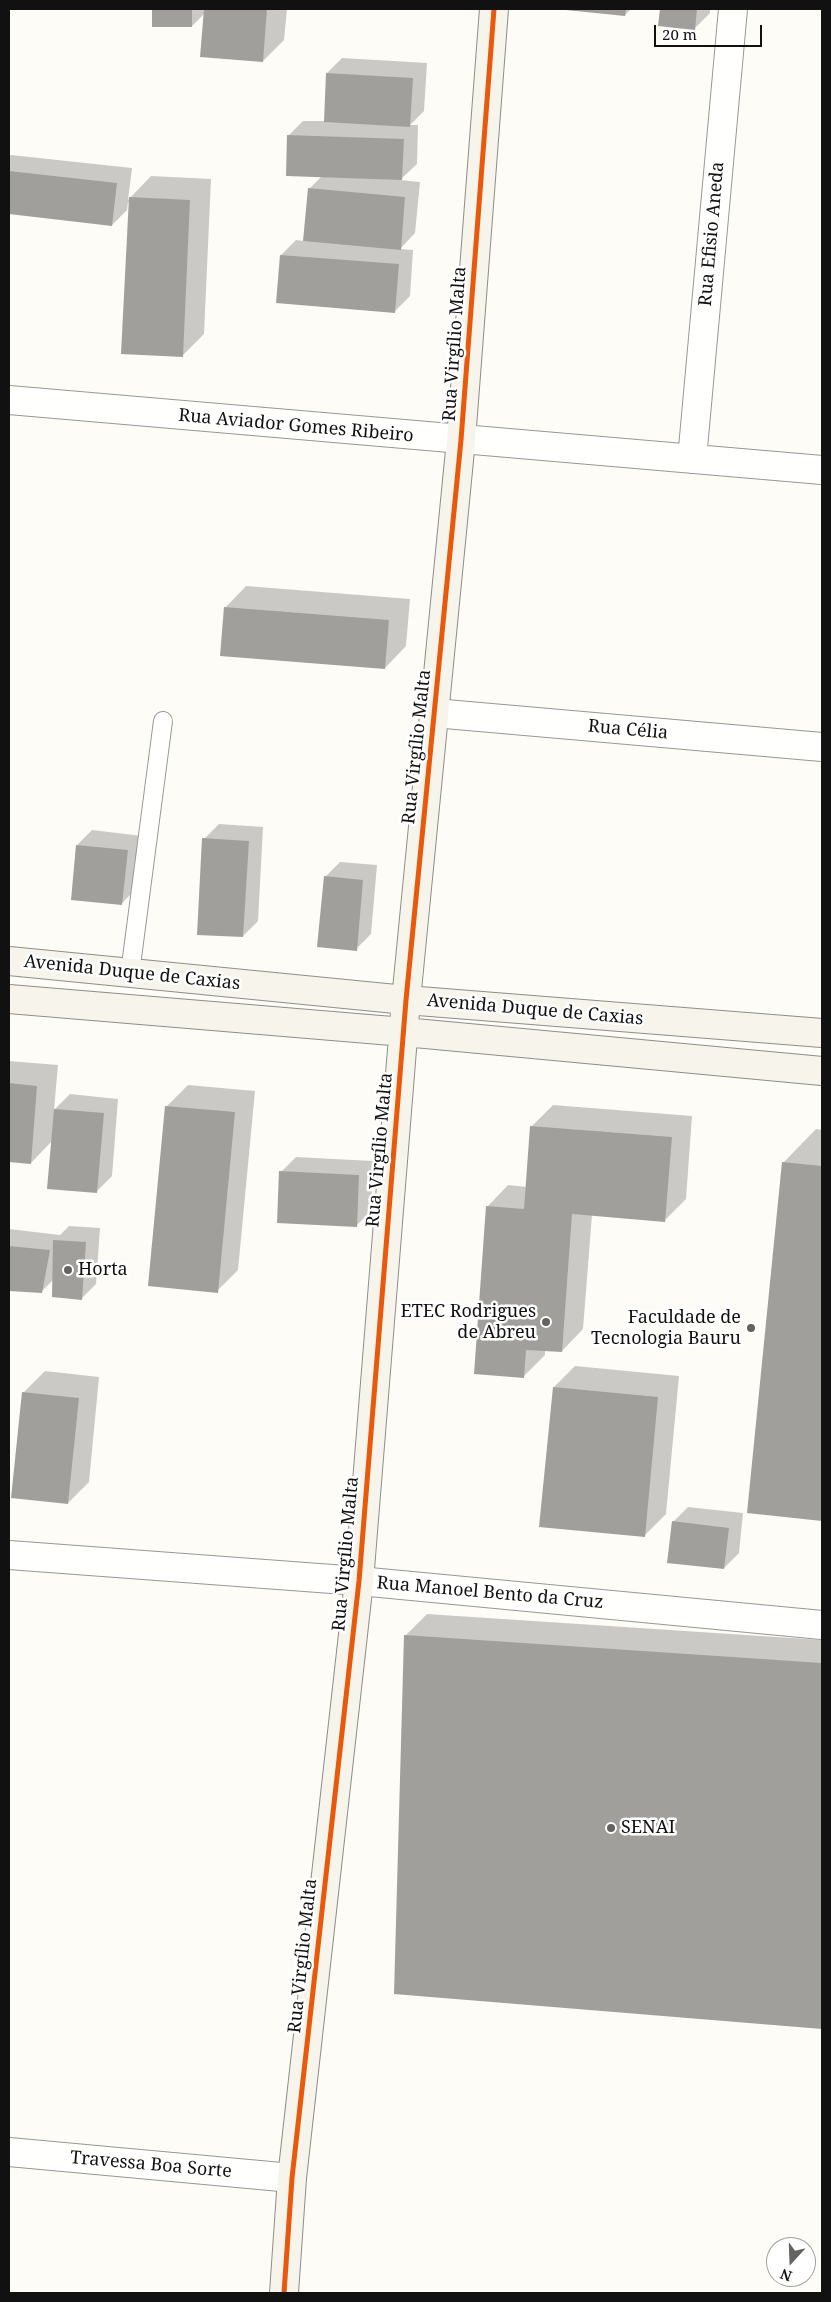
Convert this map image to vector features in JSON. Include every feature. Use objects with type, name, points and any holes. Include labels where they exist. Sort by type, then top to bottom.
[{"type":"street","name":"Rua Virgílio Malta","points":[[284,2293],[292,2178],[359,1581],[406,1000],[461,440],[494,9]]},
{"type":"street","name":"Rua Efisio Aneda","points":[[692,459],[733,9]]},
{"type":"street","name":"Rua Aviador Gomes Ribeiro","points":[[9,400],[822,470]]},
{"type":"street","name":"Rua Célia","points":[[434,713],[822,747]]},
{"type":"street","name":"Avenida Duque de Caxias","points":[[9,961],[406,1000],[822,1033]]},
{"type":"street","name":"Avenida Duque de Caxias","points":[[9,1000],[404,1032],[822,1071]]},
{"type":"street","name":"Rua Manoel Bento da Cruz","points":[[9,1555],[359,1581],[822,1625]]},
{"type":"street","name":"Travessa Boa Sorte","points":[[9,2152],[292,2178]]},
{"type":"lane","points":[[130,973],[163,721]]},
{"type":"building","points":[[152,9],[192,9],[192,27],[152,27]]},
{"type":"building","points":[[204,9],[267,9],[263,62],[200,57]]},
{"type":"building","points":[[556,9],[626,9],[625,16]]},
{"type":"building","points":[[660,9],[697,9],[695,30],[658,26]]},
{"type":"building","points":[[326,73],[413,78],[410,127],[324,122]]},
{"type":"building","points":[[287,135],[404,139],[402,180],[286,176]]},
{"type":"building","points":[[9,171],[117,183],[112,226],[9,214]]},
{"type":"building","points":[[308,188],[405,197],[401,250],[303,241]]},
{"type":"building","points":[[129,197],[190,200],[183,357],[121,354]]},
{"type":"building","points":[[280,255],[399,264],[395,313],[276,303]]},
{"type":"building","points":[[224,607],[389,620],[385,669],[220,656]]},
{"type":"building","points":[[202,838],[249,841],[243,937],[197,935]]},
{"type":"building","points":[[76,845],[128,850],[122,905],[71,900]]},
{"type":"building","points":[[324,876],[363,880],[357,951],[317,947]]},
{"type":"building","points":[[9,1083],[37,1086],[31,1164],[9,1162]]},
{"type":"building","points":[[165,1106],[235,1112],[218,1293],[148,1286]]},
{"type":"building","points":[[54,1109],[104,1113],[97,1193],[47,1189]]},
{"type":"building","points":[[530,1126],[672,1137],[665,1222],[572,1214],[562,1352],[526,1350],[524,1378],[474,1374],[486,1206],[524,1209]]},
{"type":"building","points":[[782,1162],[822,1166],[822,1521],[747,1513]]},
{"type":"building","points":[[279,1171],[359,1175],[357,1227],[277,1223]]},
{"type":"building","name":"Horta","points":[[53,1240],[86,1242],[82,1300],[52,1297]]},
{"type":"building","points":[[9,1246],[50,1250],[42,1293],[9,1291]]},
{"type":"building","points":[[553,1387],[658,1397],[645,1537],[539,1527]]},
{"type":"building","points":[[22,1392],[79,1398],[68,1504],[11,1498]]},
{"type":"building","points":[[672,1521],[729,1528],[724,1569],[667,1563]]},
{"type":"building","name":"SENAI","points":[[404,1635],[822,1663],[822,2029],[394,1994]]},
{"type":"cycle path","points":[[284,2293],[292,2178],[359,1581],[406,1000],[461,440],[494,9]]},
{"type":"place","name":"Horta","points":[[68,1270]]},
{"type":"place","name":"ETEC Rodrigues de Abreu","points":[[546,1322]]},
{"type":"place","name":"Faculdade de Tecnologia Bauru","points":[[751,1328]]},
{"type":"place","name":"SENAI","points":[[611,1828]]}]
